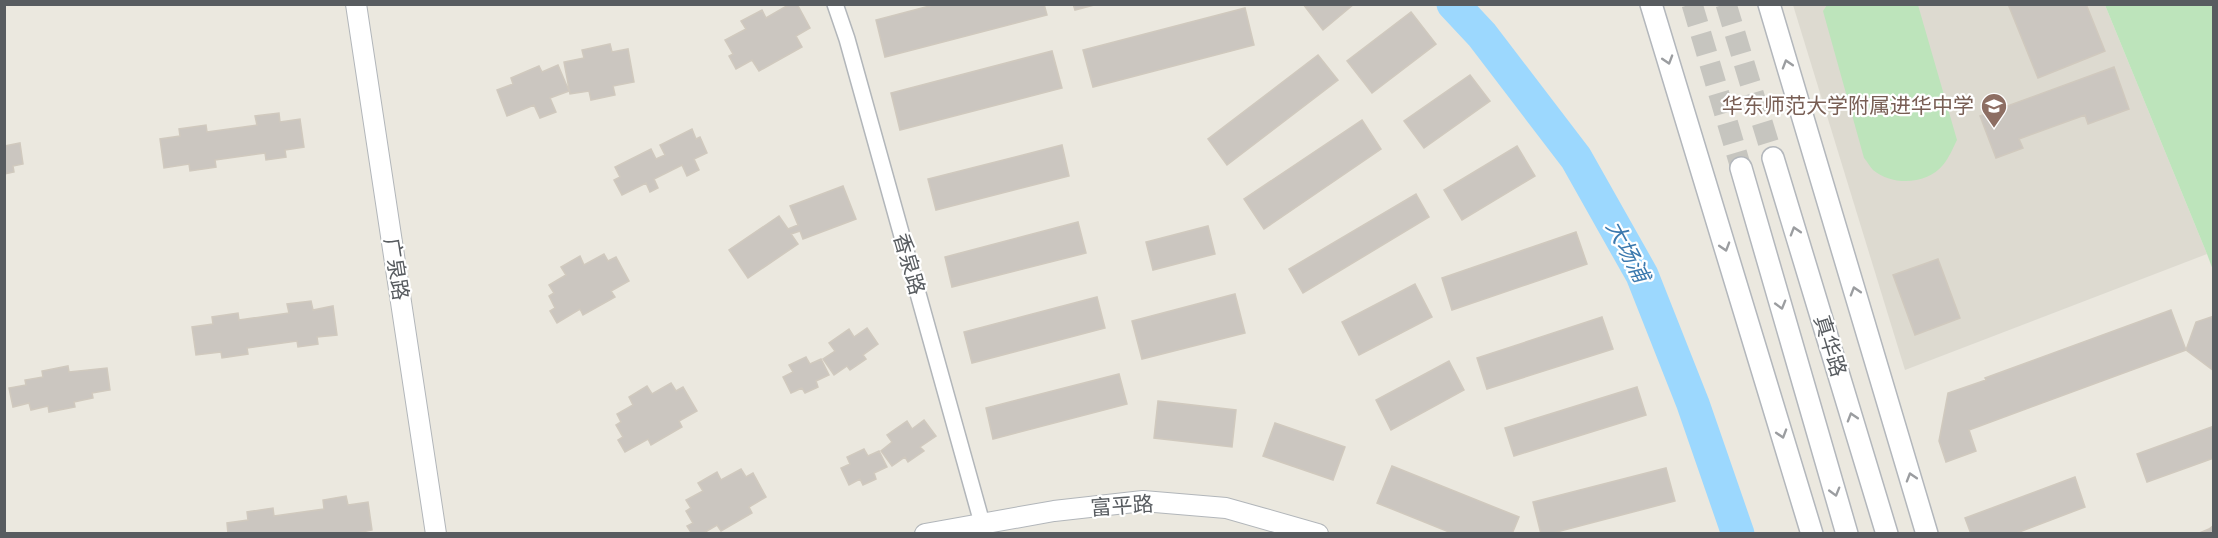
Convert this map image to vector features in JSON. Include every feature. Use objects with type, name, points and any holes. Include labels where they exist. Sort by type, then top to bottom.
[{"type":"main road","points":[[1651,4],[1812,534]]},
{"type":"main road","points":[[1769,4],[1928,534]]},
{"type":"main road","name":"真华路","points":[[1773,158],[1887,534]]},
{"type":"main road","name":"真华路","points":[[1741,168],[1847,534]]},
{"type":"street","name":"广泉路","points":[[356,4],[436,534]]},
{"type":"street","name":"香泉路","points":[[835,4],[847,39],[982,523]]},
{"type":"street","name":"富平路","points":[[925,534],[1054,511],[1143,501],[1226,508],[1318,534]]},
{"type":"shaded area","name":"华东师范大学附属进华中学","points":[[1793,5],[2105,5],[2207,254],[1905,370]]},
{"type":"green space","points":[[1827,5],[1918,5],[1957,140],[1947,159],[1936,172],[1919,180],[1899,181],[1873,170],[1864,158],[1823,11]]},
{"type":"green space","points":[[2105,5],[2213,5],[2213,270],[2207,254]]},
{"type":"building","points":[[790,4],[797,4],[810,28],[796,36],[802,47],[759,71],[752,60],[736,69],[729,56],[733,54],[725,40],[746,29],[741,21],[762,10],[766,18]]},
{"type":"building","points":[[937,4],[1044,4],[1047,15],[885,57],[876,20]]},
{"type":"building","points":[[1073,4],[1098,4],[1075,10]]},
{"type":"building","points":[[1303,4],[1354,4],[1323,30]]},
{"type":"building","points":[[2008,4],[2086,4],[2105,51],[2038,78]]},
{"type":"building","points":[[1245,8],[1254,45],[1093,87],[1083,50]]},
{"type":"building","points":[[1411,12],[1436,44],[1372,93],[1347,61]]},
{"type":"building","points":[[610,44],[612,52],[628,49],[634,82],[613,86],[615,95],[591,100],[589,91],[570,94],[564,62],[584,58],[582,50]]},
{"type":"building","points":[[1052,51],[1062,88],[900,130],[891,93]]},
{"type":"building","points":[[1318,55],[1338,80],[1227,165],[1208,139]]},
{"type":"building","points":[[558,65],[569,91],[550,98],[556,112],[540,118],[534,105],[507,116],[497,90],[513,84],[511,78],[539,66],[542,72]]},
{"type":"building","points":[[2114,67],[2129,109],[2088,124],[2085,115],[2019,139],[2023,148],[1996,158],[1980,116]]},
{"type":"building","points":[[1470,75],[1490,101],[1424,148],[1404,121]]},
{"type":"building","points":[[279,113],[280,122],[300,119],[304,147],[285,150],[286,157],[266,160],[265,153],[215,160],[216,167],[190,171],[189,164],[164,168],[160,139],[180,136],[179,129],[206,125],[207,132],[257,125],[255,116]]},
{"type":"building","points":[[1362,120],[1381,149],[1264,229],[1244,199]]},
{"type":"building","points":[[692,129],[696,139],[700,137],[707,153],[694,159],[699,170],[687,176],[682,165],[654,179],[658,188],[650,192],[646,183],[622,195],[614,180],[620,177],[615,167],[651,149],[656,159],[665,155],[660,145]]},
{"type":"building","points":[[20,143],[23,164],[13,166],[14,172],[4,174],[4,146]]},
{"type":"building","points":[[1062,145],[1069,176],[936,210],[928,179]]},
{"type":"building","points":[[1517,146],[1535,176],[1462,220],[1444,190]]},
{"type":"building","points":[[843,186],[856,219],[803,239],[800,231],[791,234],[798,244],[748,278],[729,250],[779,216],[788,229],[798,225],[790,206]]},
{"type":"building","points":[[1416,194],[1429,217],[1303,293],[1289,269]]},
{"type":"building","points":[[1078,222],[1086,253],[952,287],[945,257]]},
{"type":"building","points":[[1208,226],[1215,254],[1153,270],[1146,242]]},
{"type":"building","points":[[1576,232],[1587,264],[1452,310],[1442,278]]},
{"type":"building","points":[[604,254],[608,261],[616,257],[629,281],[611,291],[615,297],[583,315],[580,309],[557,323],[550,311],[555,308],[549,296],[554,293],[549,285],[566,275],[561,267],[580,256],[584,265]]},
{"type":"building","points":[[1938,259],[1960,318],[1915,335],[1893,275]]},
{"type":"building","points":[[1415,284],[1432,317],[1359,355],[1342,322]]},
{"type":"building","points":[[1235,294],[1245,333],[1142,359],[1132,321]]},
{"type":"building","points":[[1097,297],[1105,328],[972,363],[964,332]]},
{"type":"building","points":[[311,301],[313,310],[333,306],[337,335],[317,337],[318,344],[298,347],[297,341],[247,348],[248,354],[222,358],[221,352],[196,355],[192,327],[213,324],[212,317],[238,313],[239,320],[289,313],[287,304]]},
{"type":"building","points":[[2171,310],[2186,350],[1969,430],[1976,451],[1946,462],[1939,441],[1948,393]]},
{"type":"building","points":[[2214,316],[2214,371],[2186,350],[2196,322]]},
{"type":"building","points":[[1602,317],[1613,349],[1487,389],[1477,358]]},
{"type":"building","points":[[867,328],[878,344],[863,355],[866,359],[850,370],[847,366],[834,375],[823,359],[835,351],[829,343],[849,329],[854,337]]},
{"type":"building","points":[[806,357],[810,364],[821,359],[829,375],[816,381],[818,387],[805,393],[802,388],[791,393],[783,377],[793,372],[789,365]]},
{"type":"building","points":[[1449,361],[1464,390],[1391,430],[1376,400]]},
{"type":"building","points":[[68,366],[69,372],[107,368],[110,390],[92,393],[93,398],[74,402],[75,407],[49,412],[48,406],[31,410],[29,403],[13,407],[9,388],[26,385],[25,380],[43,377],[42,371]]},
{"type":"building","points":[[1119,374],[1127,404],[993,439],[986,408]]},
{"type":"building","points":[[671,383],[676,391],[683,387],[697,411],[679,421],[682,427],[651,445],[648,439],[625,452],[618,440],[623,437],[616,425],[621,422],[617,414],[633,405],[629,397],[647,386],[652,394]]},
{"type":"building","points":[[1637,387],[1646,415],[1514,456],[1505,428]]},
{"type":"building","points":[[1158,401],[1236,410],[1232,447],[1154,438]]},
{"type":"building","points":[[924,420],[936,436],[920,447],[924,451],[908,462],[905,457],[892,466],[881,451],[892,442],[887,435],[907,421],[912,429]]},
{"type":"building","points":[[1275,423],[1345,447],[1333,480],[1263,456]]},
{"type":"building","points":[[2214,426],[2214,458],[2147,482],[2137,454]]},
{"type":"building","points":[[864,449],[868,456],[879,451],[887,467],[874,473],[876,479],[863,485],[860,479],[849,485],[841,468],[850,464],[847,457]]},
{"type":"building","points":[[1392,466],[1519,517],[1512,534],[1454,534],[1377,503]]},
{"type":"building","points":[[1666,468],[1675,501],[1549,534],[1541,534],[1533,502]]},
{"type":"building","points":[[741,469],[746,477],[753,473],[766,497],[749,507],[752,513],[721,531],[717,525],[702,534],[692,534],[687,526],[693,523],[686,511],[691,508],[686,500],[703,491],[698,483],[717,472],[721,480]]},
{"type":"building","points":[[2075,477],[2085,507],[2014,534],[1971,534],[1965,518]]},
{"type":"building","points":[[346,496],[348,505],[368,502],[372,530],[352,534],[228,534],[227,523],[248,520],[247,512],[273,508],[274,516],[324,509],[323,500]]},
{"type":"building","points":[[2214,525],[2214,534],[2197,534],[2209,529]]},
{"type":"waterway","name":"大场浦","points":[[1453,4],[1482,35],[1576,158],[1642,275],[1693,404],[1738,534]]},
{"type":"tunnel","points":[[1692,4],[1741,168]]},
{"type":"tunnel","points":[[1726,4],[1773,158]]},
{"type":"place","name":"华东师范大学附属进华中学","points":[[1994,129]]}]
